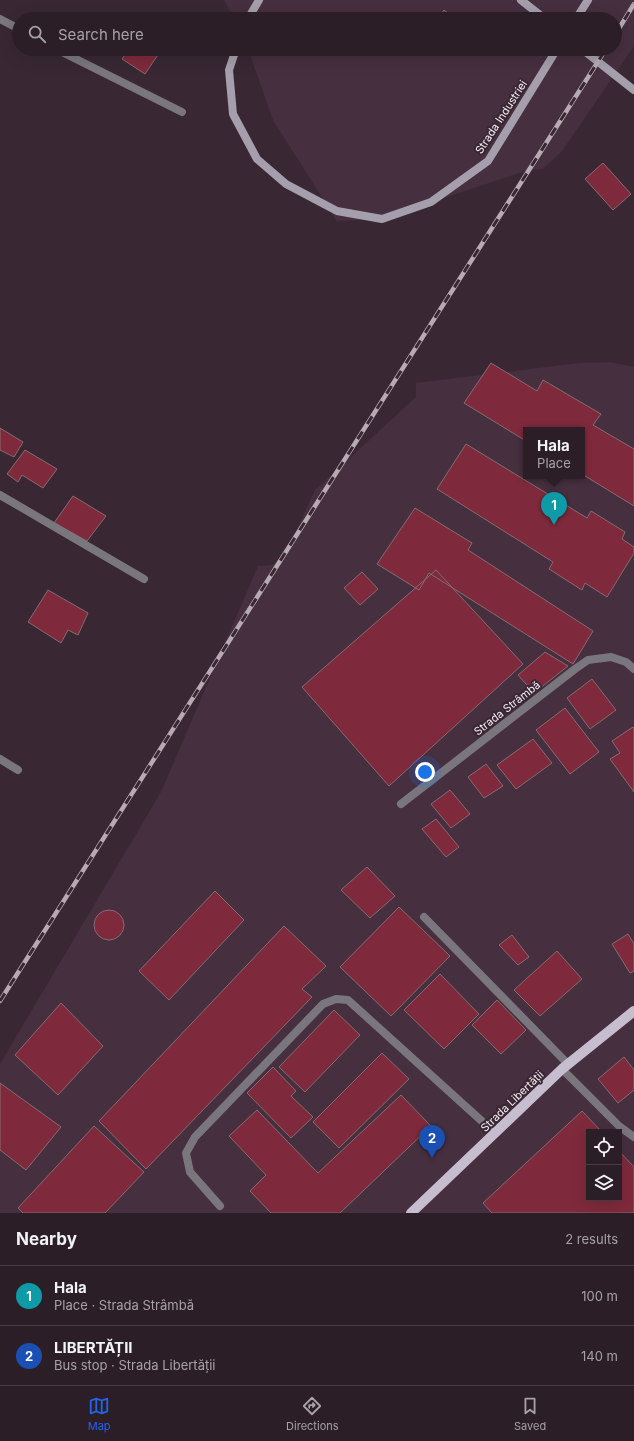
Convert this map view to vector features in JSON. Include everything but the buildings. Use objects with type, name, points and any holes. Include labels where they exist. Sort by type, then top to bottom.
[{"type":"main road","name":"Strada Libertății","points":[[411,1213],[565,1067],[634,1011]]},
{"type":"street","points":[[252,12],[259,0]]},
{"type":"street","points":[[521,0],[536,12]]},
{"type":"street","points":[[580,12],[588,0]]},
{"type":"street","points":[[0,19],[12,25]]},
{"type":"street","points":[[70,56],[182,112]]},
{"type":"street","name":"Strada Industriei","points":[[234,56],[229,70],[233,114],[257,159],[286,184],[337,211],[382,219],[431,202],[488,161],[554,56]]},
{"type":"street","points":[[591,56],[634,90]]},
{"type":"street","points":[[0,495],[144,579]]},
{"type":"street","name":"Strada Strâmbă","points":[[401,804],[588,660],[611,657],[626,662],[634,668]]},
{"type":"street","points":[[0,759],[18,770]]},
{"type":"street","points":[[424,918],[619,1126],[634,1137]]},
{"type":"street","points":[[220,1206],[190,1172],[186,1154],[195,1137],[323,1004],[336,999],[348,1000],[495,1133]]},
{"type":"shaded area","points":[[224,0],[634,0],[634,46],[562,151],[543,169],[528,170],[381,219],[337,221],[273,120],[250,56],[622,56],[622,12],[230,12]]},
{"type":"shaded area","points":[[609,362],[634,367],[634,1213],[0,1213],[0,1064],[161,792],[258,566],[272,565],[287,551],[315,490],[416,397],[416,383],[579,363]]},
{"type":"railway","points":[[622,24],[634,4]]},
{"type":"railway","points":[[0,1001],[602,56]]},
{"type":"place","name":"Hala","points":[[554,525]]},
{"type":"place","name":"LIBERTĂȚII","points":[[432,1158]]}]
